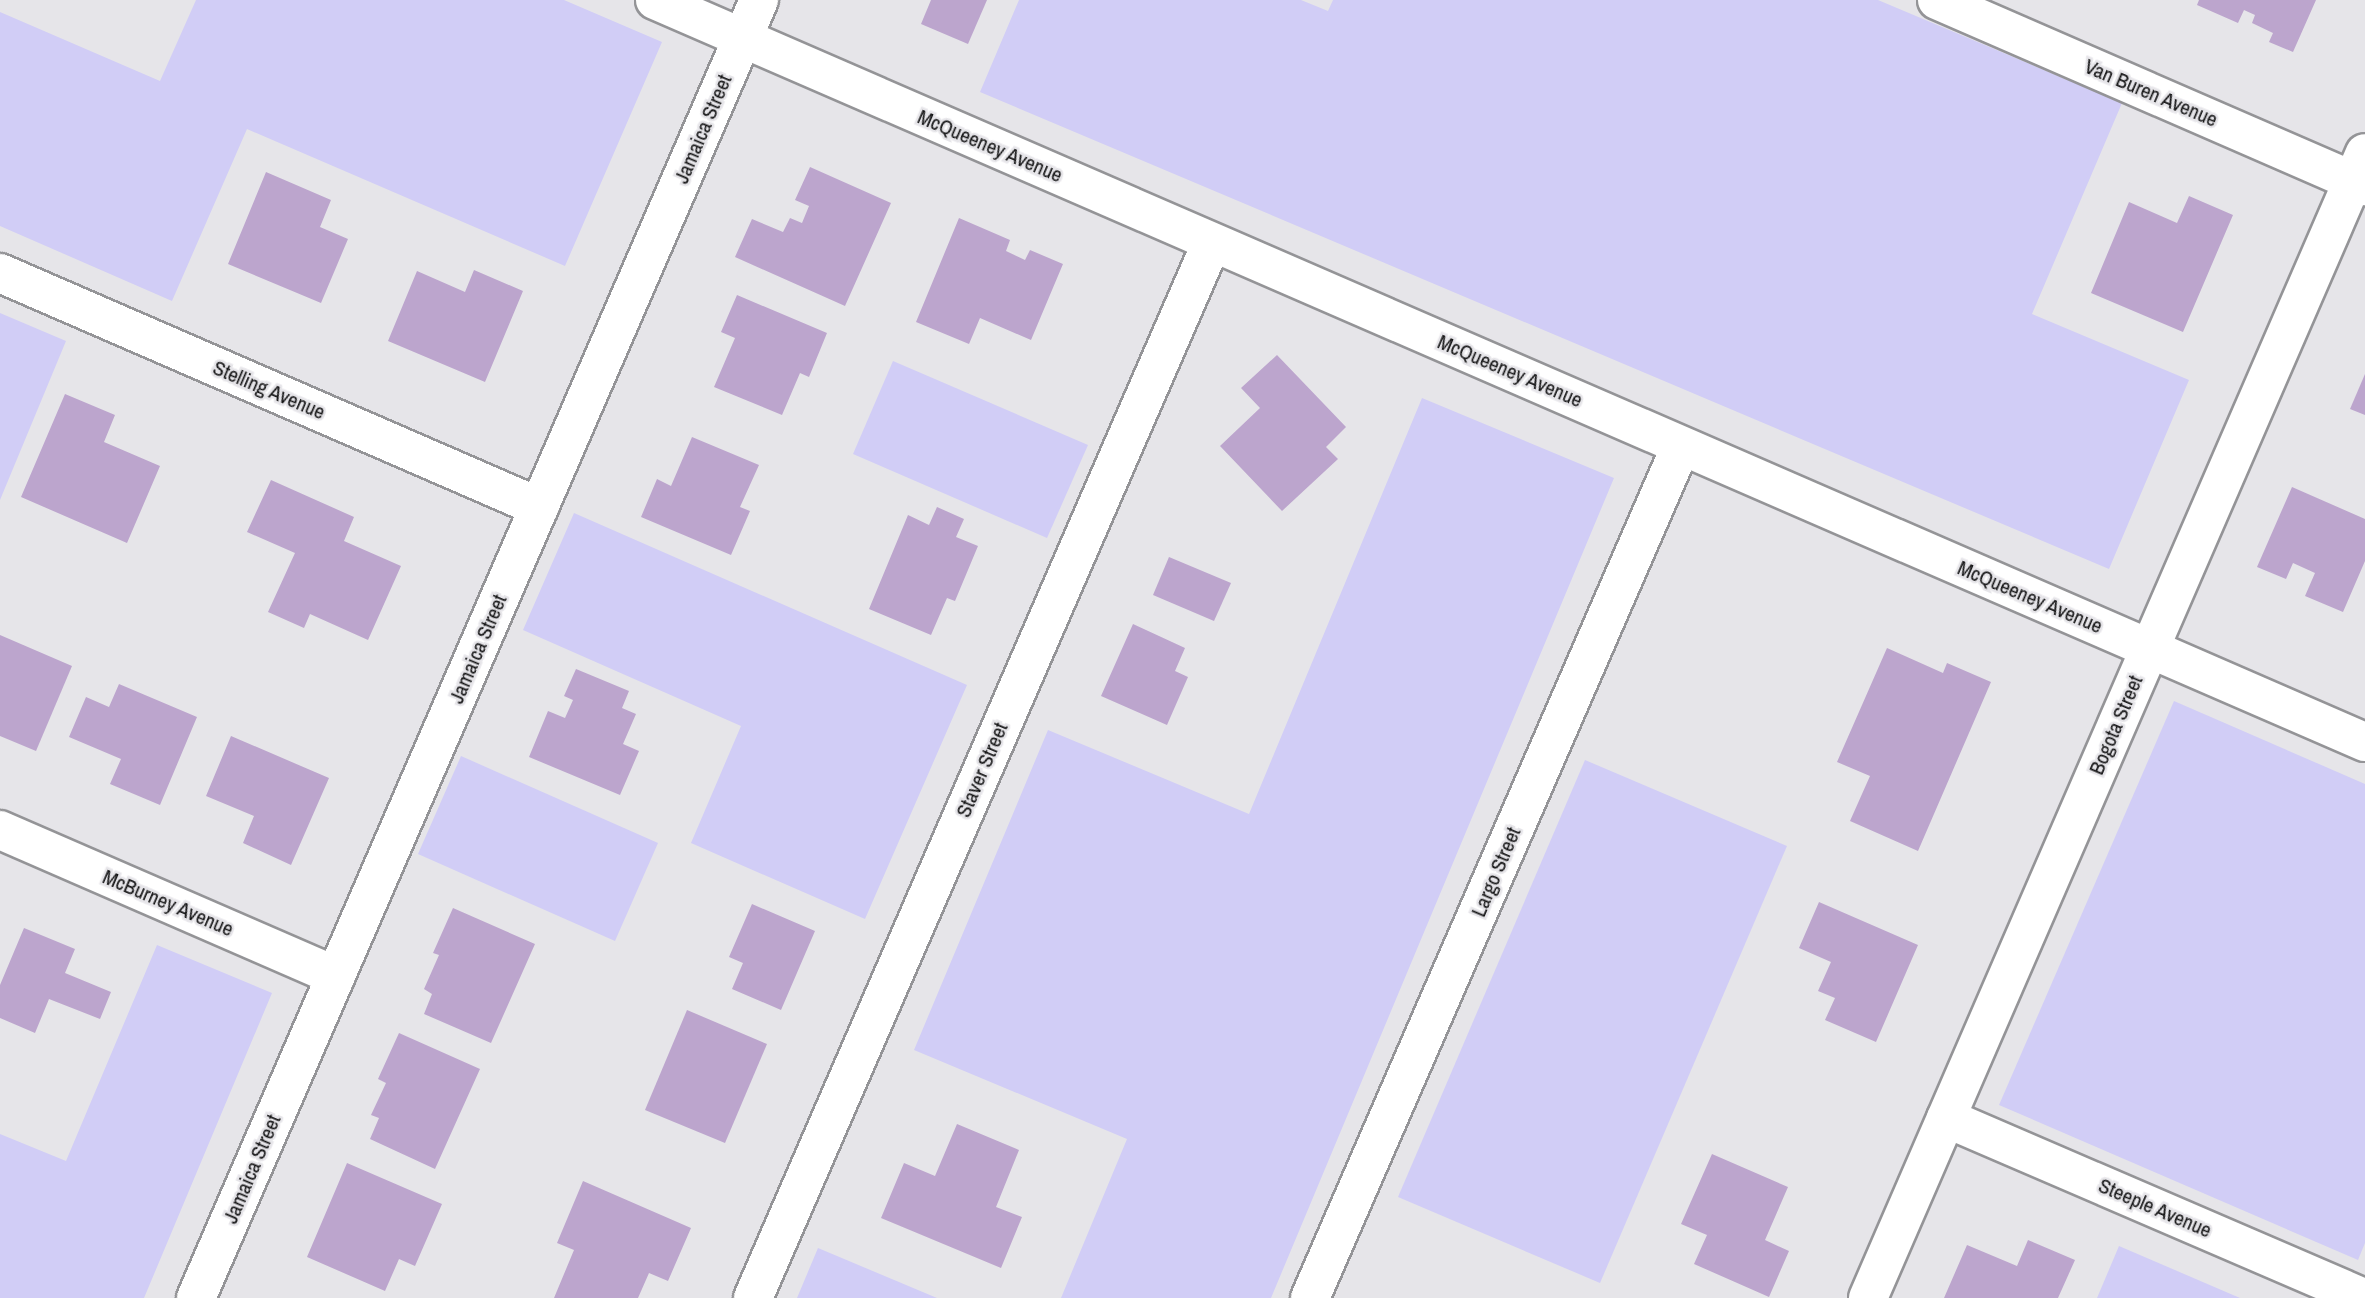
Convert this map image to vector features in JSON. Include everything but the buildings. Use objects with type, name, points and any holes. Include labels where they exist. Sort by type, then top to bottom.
[{"type":"street","name":"McQueeney Avenue","points":[[654,0],[2365,742]]},
{"type":"street","name":"Jamaica Street","points":[[196,1298],[760,0]]},
{"type":"street","name":"Van Buren Avenue","points":[[1937,0],[2361,173]]},
{"type":"street","name":"Bogota Street","points":[[1868,1298],[2149,649],[2361,173]]},
{"type":"street","name":"Staver Street","points":[[753,1298],[1212,242]]},
{"type":"street","name":"Stelling Avenue","points":[[0,273],[539,508]]},
{"type":"street","name":"Largo Street","points":[[1310,1298],[1681,446]]},
{"type":"street","name":"McBurney Avenue","points":[[0,830],[336,976]]},
{"type":"street","name":"Steeple Avenue","points":[[1946,1118],[2363,1298]]},
{"type":"shaded area","points":[[196,0],[564,0],[662,42],[565,266],[247,129],[172,301],[0,226],[0,12],[160,81]]},
{"type":"shaded area","points":[[1019,0],[1301,0],[1328,11],[1333,0],[1878,0],[2122,103],[2032,314],[2189,380],[2109,569],[980,92]]},
{"type":"shaded area","points":[[0,313],[66,341],[0,500]]},
{"type":"shaded area","points":[[893,361],[1088,445],[1047,538],[853,454]]},
{"type":"shaded area","points":[[1422,398],[1614,478],[1271,1298],[1061,1298],[1127,1139],[914,1050],[1048,730],[1249,814]]},
{"type":"shaded area","points":[[574,513],[967,685],[865,919],[691,843],[741,726],[523,630]]},
{"type":"shaded area","points":[[2174,701],[2365,784],[2365,1243],[2358,1260],[1999,1105]]},
{"type":"shaded area","points":[[461,756],[658,843],[615,941],[418,854]]},
{"type":"shaded area","points":[[1585,760],[1787,846],[1600,1283],[1398,1197]]},
{"type":"shaded area","points":[[157,945],[272,993],[144,1298],[0,1298],[0,1134],[66,1161]]},
{"type":"shaded area","points":[[2119,1246],[2240,1298],[2097,1298]]},
{"type":"shaded area","points":[[818,1248],[937,1298],[797,1298]]}]
